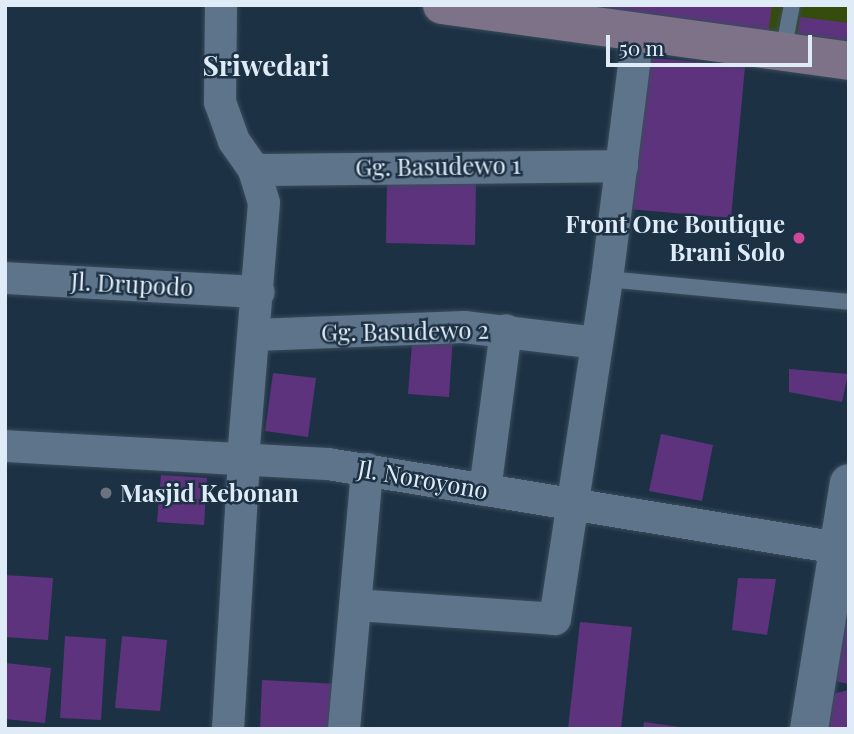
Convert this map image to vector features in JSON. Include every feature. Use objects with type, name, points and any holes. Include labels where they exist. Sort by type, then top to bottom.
[{"type":"main road","points":[[442,5],[849,61]]},
{"type":"street","points":[[221,5],[220,102],[234,141],[254,170],[265,212],[244,459],[228,729]]},
{"type":"street","points":[[356,605],[555,619],[607,279],[638,32]]},
{"type":"street","name":"Gg. Basudewo 1","points":[[254,170],[622,166]]},
{"type":"street","name":"Jl. Drupodo","points":[[5,278],[259,292]]},
{"type":"street","name":"Gg. Basudewo 2","points":[[255,335],[440,326],[506,330],[596,343]]},
{"type":"street","points":[[485,490],[506,330]]},
{"type":"street","name":"Jl. Noroyono","points":[[5,446],[244,459],[367,469],[838,548]]},
{"type":"street","points":[[344,729],[367,469]]},
{"type":"street","points":[[809,729],[839,600],[838,548],[848,498]]},
{"type":"lane","points":[[783,52],[792,5]]},
{"type":"lane","points":[[607,279],[849,302]]},
{"type":"green space","points":[[546,5],[849,5],[849,47]]},
{"type":"building","points":[[581,5],[772,5],[768,33]]},
{"type":"building","points":[[800,17],[849,23],[849,41],[798,34]]},
{"type":"building","points":[[642,57],[745,66],[731,218],[628,209]]},
{"type":"building","points":[[387,180],[476,182],[475,245],[386,243]]},
{"type":"building","points":[[413,331],[453,334],[449,397],[408,394]]},
{"type":"building","points":[[789,369],[848,374],[842,402],[789,392]]},
{"type":"building","points":[[273,373],[316,378],[308,437],[265,431]]},
{"type":"building","points":[[661,434],[713,445],[702,501],[649,491]]},
{"type":"building","points":[[161,475],[207,478],[204,525],[157,522]]},
{"type":"building","points":[[5,575],[53,578],[48,640],[5,637]]},
{"type":"building","points":[[738,578],[776,579],[767,635],[732,630]]},
{"type":"building","points":[[580,622],[632,627],[621,729],[568,729]]},
{"type":"building","points":[[845,622],[849,623],[849,684],[834,681]]},
{"type":"building","points":[[65,636],[106,639],[101,720],[60,718]]},
{"type":"building","points":[[122,636],[167,640],[160,711],[115,708]]},
{"type":"building","points":[[5,663],[51,668],[45,723],[5,719]]},
{"type":"building","points":[[262,680],[339,684],[337,729],[260,729]]},
{"type":"building","points":[[849,690],[849,729],[823,729],[828,695]]},
{"type":"building","points":[[644,722],[680,727],[680,729],[643,729]]},
{"type":"place","name":"Front One Boutique Brani Solo","points":[[799,238]]},
{"type":"place","name":"Masjid Kebonan","points":[[106,493]]},
{"type":"district","name":"Sriwedari","points":[[266,65]]}]
